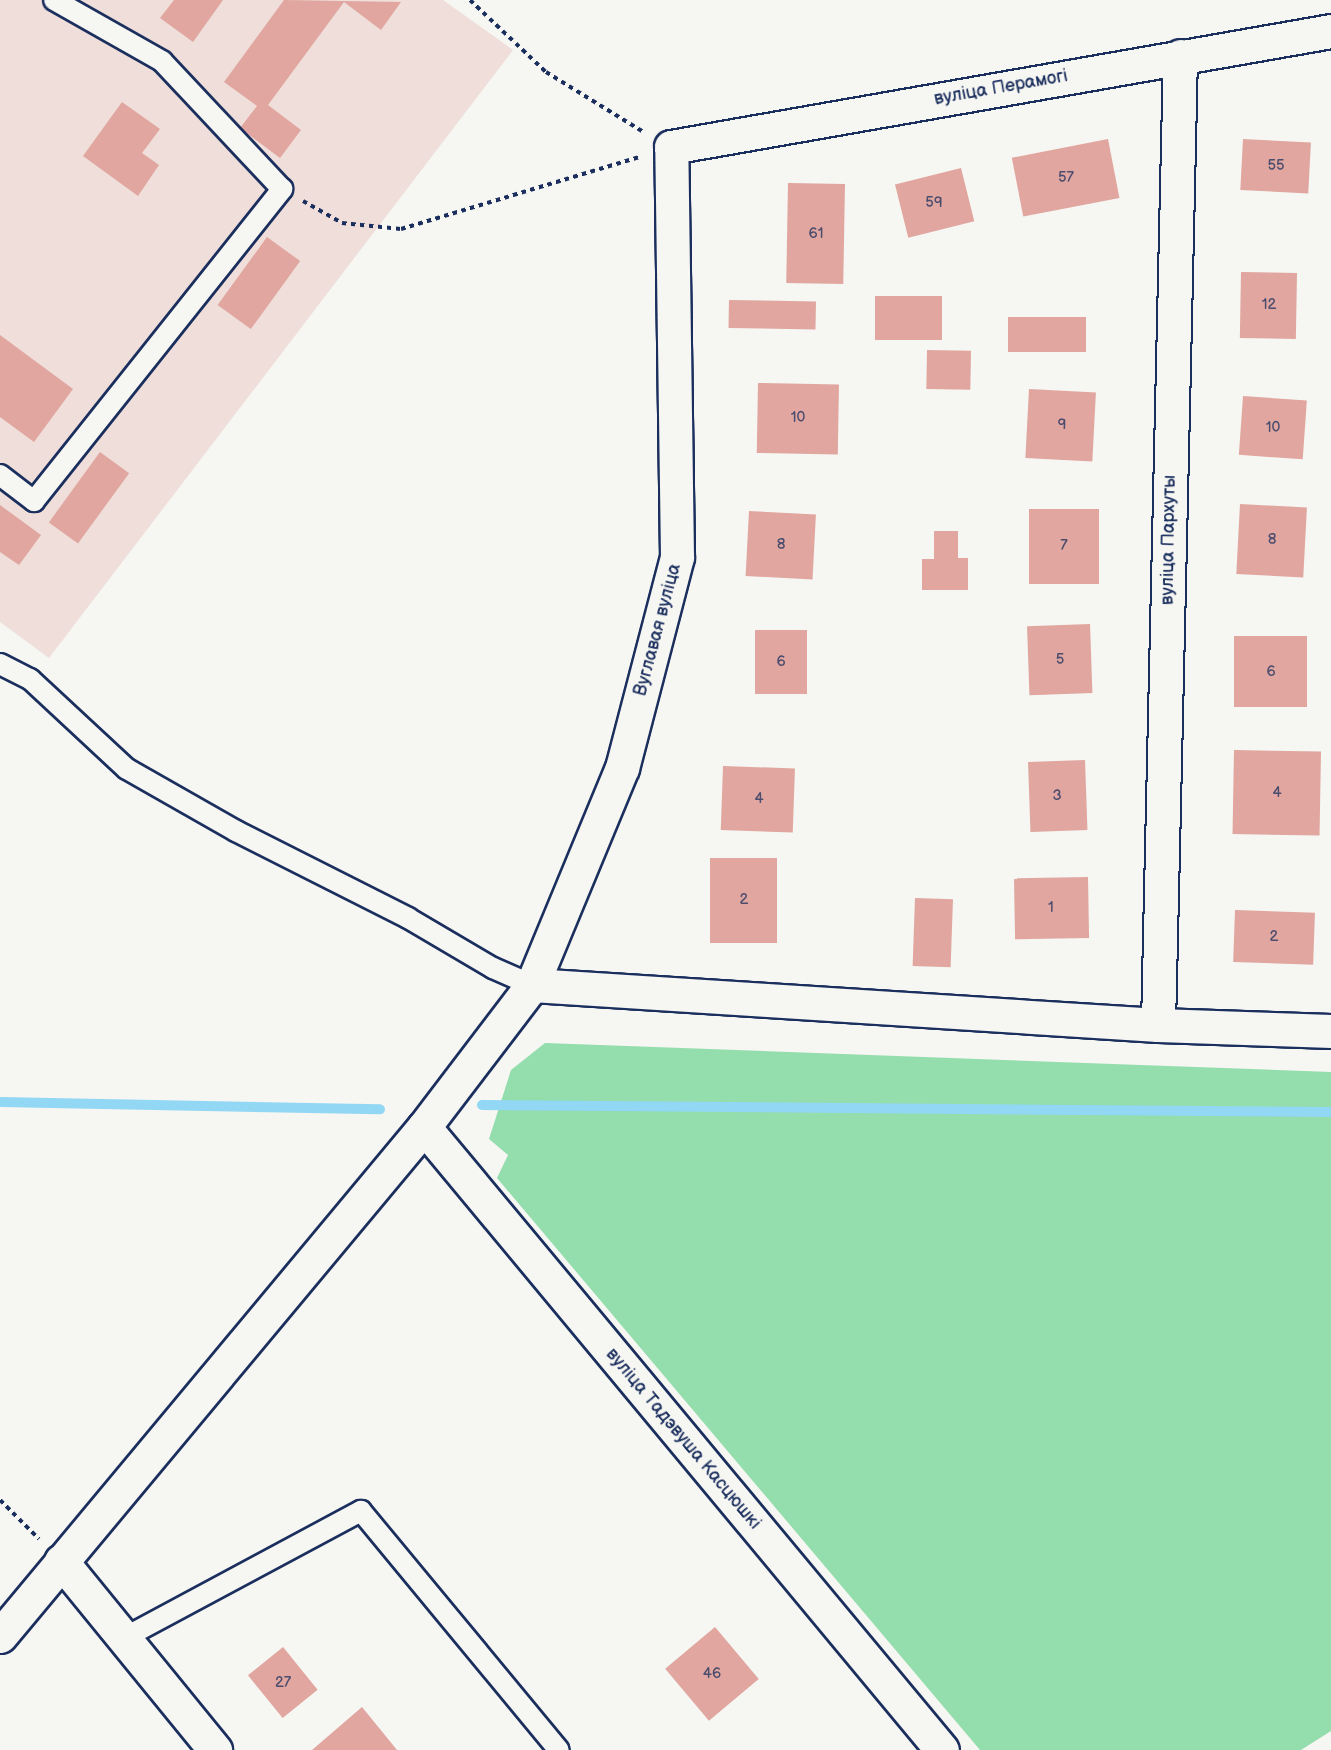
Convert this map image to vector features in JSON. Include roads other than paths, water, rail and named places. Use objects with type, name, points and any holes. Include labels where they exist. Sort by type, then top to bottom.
[{"type":"street","name":"вуліца Перамогі","points":[[671,147],[1331,31]]},
{"type":"street","name":"вуліца Пархуты","points":[[1158,1025],[1180,56]]},
{"type":"street","name":"Вуглавая вуліца","points":[[0,1636],[424,1127],[532,985],[622,768],[677,556],[671,147]]},
{"type":"street","points":[[532,985],[1158,1025],[1331,1030]]},
{"type":"street","name":"вуліца Тадэвуша Касцюшкі","points":[[424,1127],[942,1750]]},
{"type":"street","points":[[61,1561],[215,1750]]},
{"type":"lane","points":[[0,475],[34,501],[282,189],[162,61],[54,0]]},
{"type":"lane","points":[[0,664],[30,679],[126,769],[236,831],[408,918],[493,968],[532,985]]},
{"type":"lane","points":[[124,1638],[361,1511],[559,1750]]},
{"type":"waterway","points":[[0,1102],[380,1109]]},
{"type":"waterway","points":[[482,1105],[1331,1112]]}]
